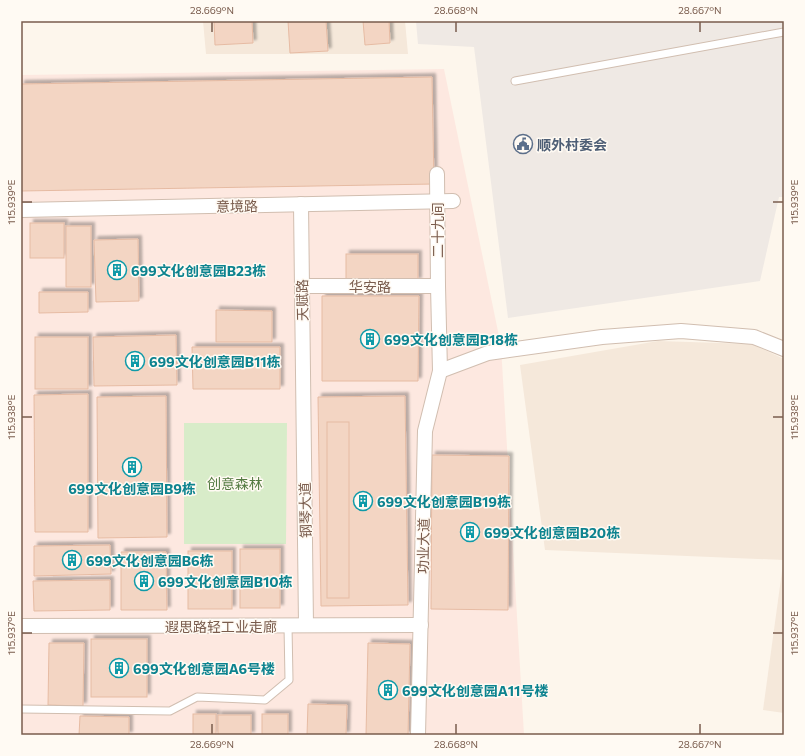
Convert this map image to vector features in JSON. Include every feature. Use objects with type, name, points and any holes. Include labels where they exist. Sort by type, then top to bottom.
[{"type":"street","name":"二十九间","points":[[437,174],[438,286]]},
{"type":"street","name":"意境路","points":[[21,210],[453,201]]},
{"type":"street","name":"天赋路","points":[[301,204],[303,395]]},
{"type":"street","name":"华安路","points":[[302,286],[438,286]]},
{"type":"street","name":"功业大道","points":[[418,735],[425,431],[440,371],[438,286]]},
{"type":"street","points":[[440,371],[488,353],[602,337],[681,331],[754,337],[784,349]]},
{"type":"street","name":"钢琴大道","points":[[303,395],[306,625]]},
{"type":"street","name":"遐思路轻工业走廊","points":[[21,626],[421,625]]},
{"type":"lane","points":[[515,80],[784,32]]},
{"type":"lane","points":[[21,709],[170,711],[197,697],[265,700],[289,680],[288,626]]},
{"type":"shaded area","points":[[203,21],[405,21],[408,54],[206,54]]},
{"type":"shaded area","points":[[416,21],[784,21],[784,197],[779,197],[760,281],[508,318],[474,47],[418,44]]},
{"type":"shaded area","points":[[444,69],[501,346],[524,735],[21,735],[21,75]]},
{"type":"shaded area","points":[[658,341],[752,344],[784,359],[784,560],[545,550],[520,365]]},
{"type":"shaded area","points":[[784,564],[784,713],[763,710]]},
{"type":"green space","name":"创意森林","points":[[184,423],[287,423],[286,544],[184,544]]},
{"type":"building","points":[[214,21],[252,21],[253,43],[215,45]]},
{"type":"building","points":[[288,21],[326,21],[328,51],[290,53]]},
{"type":"building","points":[[363,21],[389,21],[390,43],[365,45]]},
{"type":"building","points":[[432,77],[434,184],[21,191],[21,84]]},
{"type":"building","points":[[30,223],[64,223],[64,258],[30,258]]},
{"type":"building","points":[[66,226],[91,226],[91,287],[66,287]]},
{"type":"building","name":"699文化创意园B23栋","points":[[138,239],[139,301],[96,302],[94,240]]},
{"type":"building","points":[[346,254],[418,254],[418,281],[346,281]]},
{"type":"building","points":[[39,292],[88,292],[88,312],[39,313]]},
{"type":"building","name":"699文化创意园B18栋","points":[[322,296],[419,296],[418,381],[322,381]]},
{"type":"building","points":[[216,310],[272,311],[272,342],[216,342]]},
{"type":"building","name":"699文化创意园B11栋","points":[[176,335],[177,385],[94,386],[93,337]]},
{"type":"building","points":[[35,337],[88,337],[88,389],[35,389]]},
{"type":"building","points":[[192,347],[280,347],[280,389],[193,389]]},
{"type":"building","points":[[88,394],[88,532],[35,532],[34,395]]},
{"type":"building","name":"699文化创意园B9栋","points":[[166,396],[167,537],[98,538],[97,397]]},
{"type":"building","name":"699文化创意园B19栋","points":[[405,396],[408,605],[321,606],[318,397]]},
{"type":"building","points":[[327,422],[349,422],[349,598],[327,598]]},
{"type":"building","name":"699文化创意园B20栋","points":[[432,455],[509,456],[508,610],[431,609]]},
{"type":"building","name":"699文化创意园B6栋","points":[[110,545],[111,574],[34,576],[34,546]]},
{"type":"building","points":[[240,549],[280,549],[280,608],[240,608]]},
{"type":"building","points":[[188,551],[232,551],[232,609],[188,609]]},
{"type":"building","name":"699文化创意园B10栋","points":[[121,552],[166,552],[167,610],[121,610]]},
{"type":"building","points":[[110,580],[110,610],[34,611],[33,581]]},
{"type":"building","name":"699文化创意园A6号楼","points":[[91,639],[147,639],[147,697],[91,697]]},
{"type":"building","points":[[49,643],[84,643],[83,706],[48,705]]},
{"type":"building","name":"699文化创意园A11号楼","points":[[368,643],[410,644],[408,735],[366,735]]},
{"type":"building","points":[[308,704],[347,705],[346,735],[307,735]]},
{"type":"building","points":[[193,714],[216,714],[216,735],[193,735]]},
{"type":"building","points":[[262,714],[288,714],[288,735],[262,735]]},
{"type":"building","points":[[218,715],[251,715],[251,735],[218,735]]},
{"type":"building","points":[[80,716],[129,717],[129,735],[79,735]]},
{"type":"place","name":"顺外村委会","points":[[523,144]]},
{"type":"place","name":"699文化创意园B23栋","points":[[117,270]]},
{"type":"place","name":"699文化创意园B18栋","points":[[370,339]]},
{"type":"place","name":"699文化创意园B11栋","points":[[135,361]]},
{"type":"place","name":"699文化创意园B9栋","points":[[132,467]]},
{"type":"place","name":"699文化创意园B19栋","points":[[363,501]]},
{"type":"place","name":"699文化创意园B20栋","points":[[470,532]]},
{"type":"place","name":"699文化创意园B6栋","points":[[72,560]]},
{"type":"place","name":"699文化创意园B10栋","points":[[144,581]]},
{"type":"place","name":"699文化创意园A6号楼","points":[[119,668]]},
{"type":"place","name":"699文化创意园A11号楼","points":[[388,690]]}]
